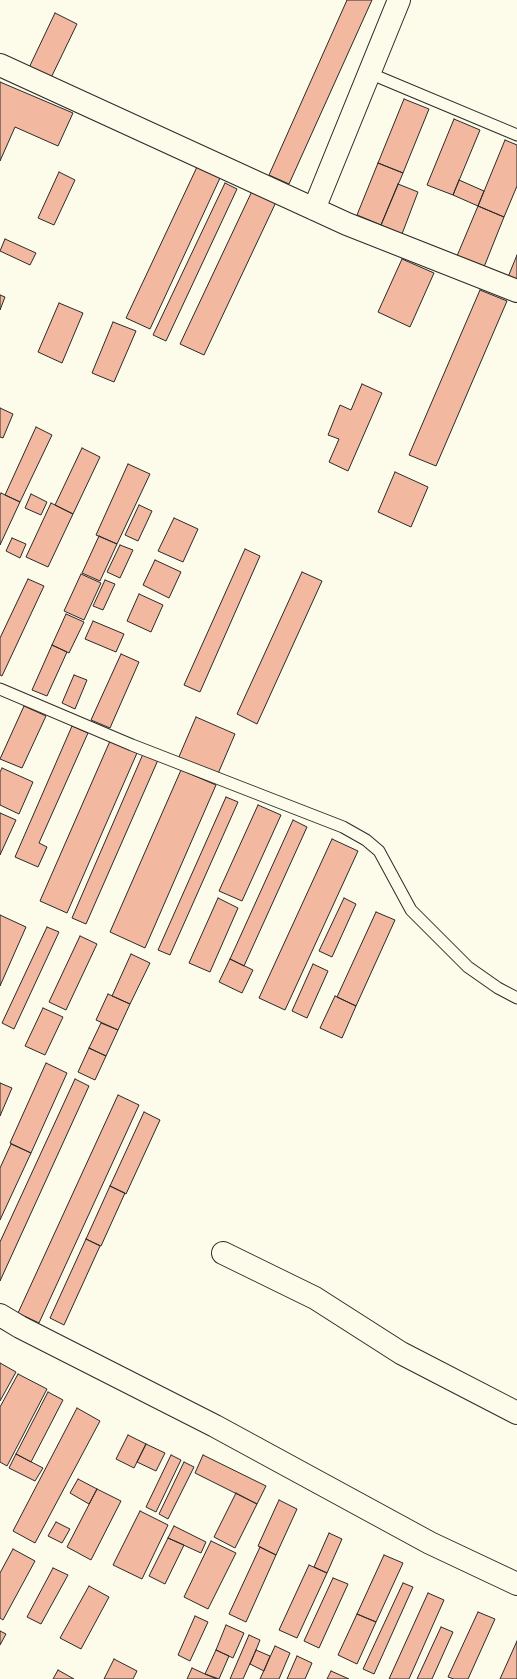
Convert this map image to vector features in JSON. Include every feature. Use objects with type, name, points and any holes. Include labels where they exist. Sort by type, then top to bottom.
[{"type":"street","points":[[314,209],[399,0]]},
{"type":"street","points":[[0,65],[346,224],[517,291]]},
{"type":"street","points":[[224,1253],[315,1298],[401,1353],[517,1413]]},
{"type":"street","points":[[0,1315],[20,1327],[215,1426],[430,1543],[517,1584]]},
{"type":"lane","points":[[369,73],[517,135]]},
{"type":"lane","points":[[0,689],[132,745],[343,827],[366,840],[379,851],[411,910],[468,967],[498,988],[517,998]]},
{"type":"building","points":[[347,0],[372,0],[289,184],[269,175]]},
{"type":"building","points":[[55,13],[77,24],[48,84],[26,74]]},
{"type":"building","points":[[0,82],[73,113],[58,146],[15,127],[0,161]]},
{"type":"building","points":[[404,99],[429,109],[403,173],[378,163]]},
{"type":"building","points":[[454,119],[480,130],[453,195],[427,185]]},
{"type":"building","points":[[505,140],[517,145],[517,186],[504,217],[478,206]]},
{"type":"building","points":[[378,163],[403,173],[381,225],[357,215]]},
{"type":"building","points":[[197,167],[220,178],[150,329],[126,318]]},
{"type":"building","points":[[59,172],[75,180],[54,225],[38,218]]},
{"type":"building","points":[[459,180],[484,191],[478,206],[453,195]]},
{"type":"building","points":[[225,183],[237,189],[166,341],[153,335]]},
{"type":"building","points":[[398,184],[418,192],[402,234],[381,225]]},
{"type":"building","points":[[253,189],[277,200],[204,355],[180,344]]},
{"type":"building","points":[[478,206],[504,217],[484,267],[457,256]]},
{"type":"building","points":[[5,239],[36,253],[30,265],[0,251]]},
{"type":"building","points":[[517,255],[517,280],[508,277]]},
{"type":"building","points":[[402,259],[434,273],[410,327],[378,312]]},
{"type":"building","points":[[480,290],[507,301],[436,466],[409,455]]},
{"type":"building","points":[[0,295],[5,297],[0,310]]},
{"type":"building","points":[[59,303],[83,313],[62,363],[38,352]]},
{"type":"building","points":[[113,322],[136,331],[114,382],[92,373]]},
{"type":"building","points":[[362,384],[382,393],[348,471],[329,462],[339,439],[328,435],[340,405],[351,410]]},
{"type":"building","points":[[0,408],[13,414],[3,438],[0,437]]},
{"type":"building","points":[[36,427],[52,435],[20,502],[5,495]]},
{"type":"building","points":[[82,448],[100,457],[73,514],[55,505]]},
{"type":"building","points":[[128,464],[150,474],[117,544],[96,535]]},
{"type":"building","points":[[395,472],[428,487],[411,527],[378,512]]},
{"type":"building","points":[[1,493],[20,502],[0,545],[0,495]]},
{"type":"building","points":[[31,494],[47,502],[41,515],[25,508]]},
{"type":"building","points":[[51,503],[73,514],[48,567],[26,557]]},
{"type":"building","points":[[139,505],[152,511],[138,541],[125,535]]},
{"type":"building","points":[[174,518],[198,529],[183,562],[158,551]]},
{"type":"building","points":[[99,536],[117,544],[100,581],[82,573]]},
{"type":"building","points":[[12,538],[26,544],[20,558],[6,551]]},
{"type":"building","points":[[120,545],[133,550],[120,578],[107,572]]},
{"type":"building","points":[[245,549],[260,556],[200,692],[184,685]]},
{"type":"building","points":[[155,560],[181,572],[169,598],[143,585]]},
{"type":"building","points":[[302,572],[322,581],[257,724],[237,714]]},
{"type":"building","points":[[81,574],[101,583],[84,620],[64,611]]},
{"type":"building","points":[[28,579],[44,586],[2,676],[0,675],[0,638]]},
{"type":"building","points":[[105,580],[115,584],[103,610],[93,606]]},
{"type":"building","points":[[139,594],[163,605],[151,632],[127,621]]},
{"type":"building","points":[[66,614],[84,622],[69,653],[52,645]]},
{"type":"building","points":[[93,621],[124,634],[116,652],[85,639]]},
{"type":"building","points":[[52,645],[67,652],[47,696],[32,690]]},
{"type":"building","points":[[121,654],[139,662],[110,728],[91,720]]},
{"type":"building","points":[[74,675],[87,680],[75,709],[62,703]]},
{"type":"building","points":[[24,706],[46,716],[22,768],[0,759]]},
{"type":"building","points":[[196,717],[235,734],[217,776],[178,759]]},
{"type":"building","points":[[72,726],[88,733],[39,843],[47,847],[38,867],[15,857]]},
{"type":"building","points":[[110,741],[137,753],[67,913],[40,901]]},
{"type":"building","points":[[143,754],[158,760],[86,924],[72,918]]},
{"type":"building","points":[[2,768],[33,782],[19,814],[0,805],[0,772]]},
{"type":"building","points":[[181,770],[216,785],[145,948],[110,932]]},
{"type":"building","points":[[226,797],[238,802],[170,955],[158,950]]},
{"type":"building","points":[[258,805],[281,815],[242,901],[219,891]]},
{"type":"building","points":[[0,813],[16,820],[0,855]]},
{"type":"building","points":[[293,820],[307,827],[244,966],[230,959]]},
{"type":"building","points":[[332,839],[358,851],[285,1010],[259,998]]},
{"type":"building","points":[[218,898],[238,908],[210,972],[189,963]]},
{"type":"building","points":[[344,898],[356,904],[332,957],[319,951]]},
{"type":"building","points":[[376,912],[395,920],[356,1006],[337,997]]},
{"type":"building","points":[[0,915],[26,927],[0,986]]},
{"type":"building","points":[[47,927],[59,932],[14,1029],[2,1023]]},
{"type":"building","points":[[80,936],[97,944],[66,1010],[49,1002]]},
{"type":"building","points":[[131,954],[150,963],[130,1004],[112,996]]},
{"type":"building","points":[[230,959],[253,970],[242,993],[219,982]]},
{"type":"building","points":[[313,964],[328,971],[307,1018],[292,1011]]},
{"type":"building","points":[[108,994],[130,1004],[118,1030],[96,1020]]},
{"type":"building","points":[[335,996],[356,1006],[342,1038],[320,1028]]},
{"type":"building","points":[[43,1008],[63,1017],[45,1055],[25,1046]]},
{"type":"building","points":[[101,1023],[118,1030],[106,1056],[89,1048]]},
{"type":"building","points":[[89,1048],[106,1056],[95,1080],[78,1072]]},
{"type":"building","points":[[46,1063],[67,1073],[31,1153],[10,1143]]},
{"type":"building","points":[[75,1079],[89,1086],[0,1281],[0,1242]]},
{"type":"building","points":[[0,1083],[12,1088],[0,1116]]},
{"type":"building","points":[[118,1095],[139,1105],[39,1323],[18,1313]]},
{"type":"building","points":[[144,1112],[160,1120],[126,1194],[110,1186]]},
{"type":"building","points":[[11,1144],[31,1153],[0,1220],[0,1168]]},
{"type":"building","points":[[110,1186],[125,1193],[101,1246],[86,1239]]},
{"type":"building","points":[[86,1239],[100,1246],[64,1325],[50,1318]]},
{"type":"building","points":[[0,1363],[16,1372],[0,1401]]},
{"type":"building","points":[[18,1374],[47,1389],[7,1466],[0,1462],[0,1407]]},
{"type":"building","points":[[48,1392],[63,1400],[31,1462],[16,1454]]},
{"type":"building","points":[[77,1408],[100,1421],[35,1543],[13,1531]]},
{"type":"building","points":[[128,1435],[146,1444],[134,1468],[116,1459]]},
{"type":"building","points":[[146,1444],[165,1453],[156,1471],[137,1462]]},
{"type":"building","points":[[16,1454],[43,1468],[35,1481],[9,1468]]},
{"type":"building","points":[[171,1455],[181,1460],[156,1512],[146,1507]]},
{"type":"building","points":[[203,1455],[266,1486],[257,1504],[195,1473]]},
{"type":"building","points":[[184,1462],[194,1467],[168,1519],[159,1514]]},
{"type":"building","points":[[78,1479],[97,1489],[89,1504],[70,1493]]},
{"type":"building","points":[[97,1489],[121,1501],[91,1560],[67,1547]]},
{"type":"building","points":[[236,1493],[257,1504],[235,1548],[214,1537]]},
{"type":"building","points":[[279,1500],[297,1509],[276,1555],[258,1546]]},
{"type":"building","points":[[140,1511],[168,1525],[142,1579],[113,1565]]},
{"type":"building","points":[[56,1522],[70,1529],[62,1543],[48,1536]]},
{"type":"building","points":[[174,1526],[206,1542],[201,1553],[168,1538]]},
{"type":"building","points":[[329,1533],[342,1539],[327,1573],[314,1567]]},
{"type":"building","points":[[168,1538],[184,1545],[165,1584],[149,1576]]},
{"type":"building","points":[[211,1541],[236,1553],[208,1609],[184,1597]]},
{"type":"building","points":[[260,1547],[276,1555],[246,1622],[229,1614]]},
{"type":"building","points":[[13,1549],[35,1561],[3,1620],[0,1618],[0,1573]]},
{"type":"building","points":[[384,1555],[403,1563],[376,1622],[357,1614]]},
{"type":"building","points":[[309,1565],[327,1573],[297,1638],[279,1630]]},
{"type":"building","points":[[53,1568],[68,1575],[41,1624],[27,1617]]},
{"type":"building","points":[[333,1578],[348,1584],[319,1648],[304,1641]]},
{"type":"building","points":[[403,1583],[413,1587],[374,1674],[363,1669]]},
{"type":"building","points":[[89,1586],[109,1597],[81,1649],[60,1638]]},
{"type":"building","points":[[428,1593],[444,1600],[409,1679],[389,1679]]},
{"type":"building","points":[[478,1612],[495,1619],[468,1679],[454,1679],[448,1677]]},
{"type":"building","points":[[357,1614],[376,1622],[357,1664],[338,1655]]},
{"type":"building","points":[[195,1616],[208,1622],[190,1661],[178,1655]]},
{"type":"building","points":[[226,1625],[244,1633],[233,1658],[216,1650]]},
{"type":"building","points":[[441,1627],[453,1632],[432,1679],[417,1679]]},
{"type":"building","points":[[0,1631],[6,1634],[0,1645]]},
{"type":"building","points":[[249,1635],[260,1640],[256,1650],[243,1679],[230,1679]]},
{"type":"building","points":[[517,1641],[517,1679],[500,1679]]},
{"type":"building","points":[[275,1646],[290,1653],[279,1679],[260,1679]]},
{"type":"building","points":[[216,1650],[229,1656],[219,1679],[205,1674]]},
{"type":"building","points":[[256,1650],[270,1656],[264,1671],[250,1664]]},
{"type":"building","points":[[297,1656],[312,1663],[305,1679],[287,1679]]},
{"type":"building","points":[[114,1659],[137,1671],[133,1679],[104,1679]]},
{"type":"building","points":[[192,1668],[205,1674],[217,1679],[187,1679]]},
{"type":"building","points":[[58,1670],[74,1679],[53,1679]]},
{"type":"building","points":[[331,1671],[349,1679],[327,1679]]}]
